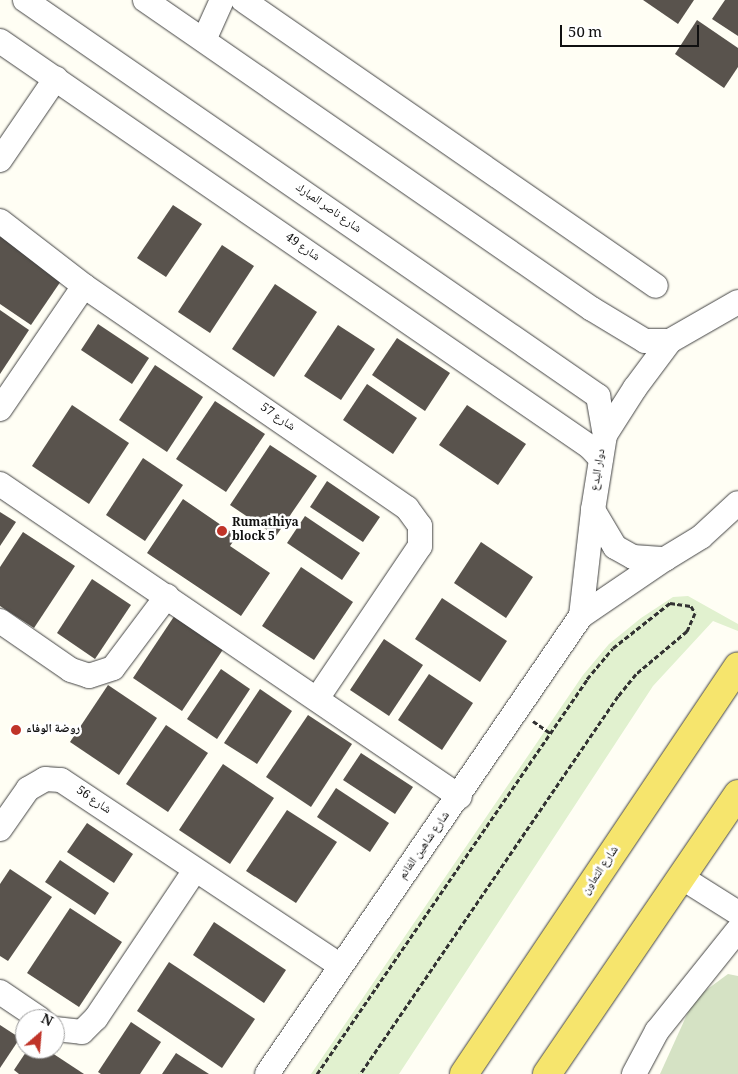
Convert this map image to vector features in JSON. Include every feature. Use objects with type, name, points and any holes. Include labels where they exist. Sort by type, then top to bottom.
[{"type":"main road","name":"شارع التعاون","points":[[464,1074],[738,667]]},
{"type":"main road","points":[[547,1074],[738,794]]},
{"type":"street","name":"شارع ناصر المبارك","points":[[25,0],[598,396],[605,435]]},
{"type":"street","points":[[144,0],[592,309],[645,341],[670,340]]},
{"type":"street","points":[[204,40],[222,0]]},
{"type":"street","points":[[243,0],[656,286]]},
{"type":"street","name":"شارع 49","points":[[0,41],[590,447],[601,459]]},
{"type":"street","points":[[0,160],[56,78]]},
{"type":"street","name":"شارع 57","points":[[0,221],[84,286],[407,508],[420,526],[420,546],[318,697]]},
{"type":"street","points":[[0,410],[84,286]]},
{"type":"street","name":"دوار البدع","points":[[593,510],[605,435],[670,340],[733,303]]},
{"type":"street","points":[[0,484],[318,697],[460,797]]},
{"type":"street","points":[[593,510],[615,547],[633,557],[665,559],[701,537],[738,503]]},
{"type":"street","name":"شارع شاهين الغانم","points":[[582,616],[593,510]]},
{"type":"street","name":"شارع شاهين الغانم","points":[[267,1074],[460,797],[582,616],[665,559]]},
{"type":"street","points":[[0,621],[71,670],[89,676],[113,668],[167,596]]},
{"type":"street","name":"شارع 56","points":[[0,829],[28,789],[44,779],[61,780],[341,966]]},
{"type":"street","points":[[65,1033],[82,1032],[96,1018],[195,870]]},
{"type":"street","points":[[681,877],[738,912]]},
{"type":"street","points":[[634,1074],[657,1031],[738,930]]},
{"type":"street","points":[[0,992],[25,1009]]},
{"type":"path","points":[[317,1074],[587,678],[614,648],[670,603],[691,606],[695,613],[687,631],[636,674],[618,696],[360,1074]]},
{"type":"green space","points":[[688,596],[738,624],[738,631],[713,621],[653,686],[399,1074],[311,1074],[583,675],[609,644],[641,618],[673,597]]},
{"type":"green space","points":[[728,974],[738,976],[738,1074],[660,1074],[694,999]]},
{"type":"building","points":[[643,0],[694,0],[678,24]]},
{"type":"building","points":[[725,0],[738,0],[738,36],[712,19]]},
{"type":"building","points":[[697,20],[738,48],[738,67],[724,88],[675,54]]},
{"type":"building","points":[[173,205],[202,224],[166,277],[137,258]]},
{"type":"building","points":[[0,236],[63,278],[31,325],[0,304]]},
{"type":"building","points":[[222,245],[254,266],[210,333],[178,312]]},
{"type":"building","points":[[275,284],[317,312],[274,377],[232,349]]},
{"type":"building","points":[[0,310],[29,330],[0,374]]},
{"type":"building","points":[[98,324],[149,358],[132,384],[81,350]]},
{"type":"building","points":[[338,325],[375,349],[341,400],[304,376]]},
{"type":"building","points":[[397,338],[450,373],[425,411],[372,375]]},
{"type":"building","points":[[155,365],[203,397],[167,452],[119,420]]},
{"type":"building","points":[[367,384],[417,418],[393,454],[343,420]]},
{"type":"building","points":[[215,401],[265,434],[226,492],[176,459]]},
{"type":"building","points":[[72,405],[129,443],[89,504],[32,466]]},
{"type":"building","points":[[467,405],[526,444],[498,485],[439,445]]},
{"type":"building","points":[[270,445],[317,476],[276,536],[230,505]]},
{"type":"building","points":[[143,458],[183,485],[145,541],[106,515]]},
{"type":"building","points":[[327,481],[380,517],[363,542],[310,507]]},
{"type":"building","points":[[183,499],[237,536],[230,546],[270,573],[241,616],[147,553]]},
{"type":"building","points":[[0,512],[16,522],[0,546]]},
{"type":"building","points":[[305,516],[360,553],[342,580],[287,543]]},
{"type":"building","points":[[23,532],[75,566],[34,628],[0,606],[0,567]]},
{"type":"building","points":[[481,542],[533,577],[506,618],[454,583]]},
{"type":"building","points":[[301,567],[353,602],[314,660],[262,626]]},
{"type":"building","points":[[92,579],[131,605],[95,659],[57,633]]},
{"type":"building","points":[[442,598],[507,641],[480,682],[415,639]]},
{"type":"building","points":[[175,615],[224,648],[182,711],[133,678]]},
{"type":"building","points":[[384,639],[423,665],[389,716],[350,690]]},
{"type":"building","points":[[221,669],[250,689],[217,739],[187,719]]},
{"type":"building","points":[[429,674],[473,703],[442,750],[398,720]]},
{"type":"building","points":[[108,685],[157,718],[119,775],[70,742]]},
{"type":"building","points":[[260,689],[292,711],[257,764],[224,743]]},
{"type":"building","points":[[308,715],[352,744],[311,807],[266,777]]},
{"type":"building","points":[[166,725],[208,753],[168,812],[126,784]]},
{"type":"building","points":[[361,753],[413,787],[395,814],[343,780]]},
{"type":"building","points":[[223,764],[274,798],[230,864],[179,830]]},
{"type":"building","points":[[336,788],[389,823],[370,852],[317,817]]},
{"type":"building","points":[[287,810],[337,842],[296,903],[246,871]]},
{"type":"building","points":[[87,823],[133,854],[114,883],[67,852]]},
{"type":"building","points":[[60,860],[109,893],[95,915],[45,882]]},
{"type":"building","points":[[10,869],[52,897],[8,961],[0,956],[0,884]]},
{"type":"building","points":[[70,908],[122,942],[79,1007],[27,973]]},
{"type":"building","points":[[214,922],[286,970],[264,1003],[193,955]]},
{"type":"building","points":[[169,962],[255,1019],[222,1068],[137,1011]]},
{"type":"building","points":[[131,1022],[161,1042],[140,1074],[101,1074],[98,1072]]},
{"type":"building","points":[[0,1025],[15,1035],[15,1046],[0,1068]]},
{"type":"building","points":[[176,1053],[209,1074],[162,1074]]},
{"type":"building","points":[[21,1059],[61,1059],[84,1074],[19,1074],[14,1070]]},
{"type":"place","name":"Rumathiya block 5","points":[[222,531]]},
{"type":"place","name":"روضة الوفاء","points":[[16,730]]}]
